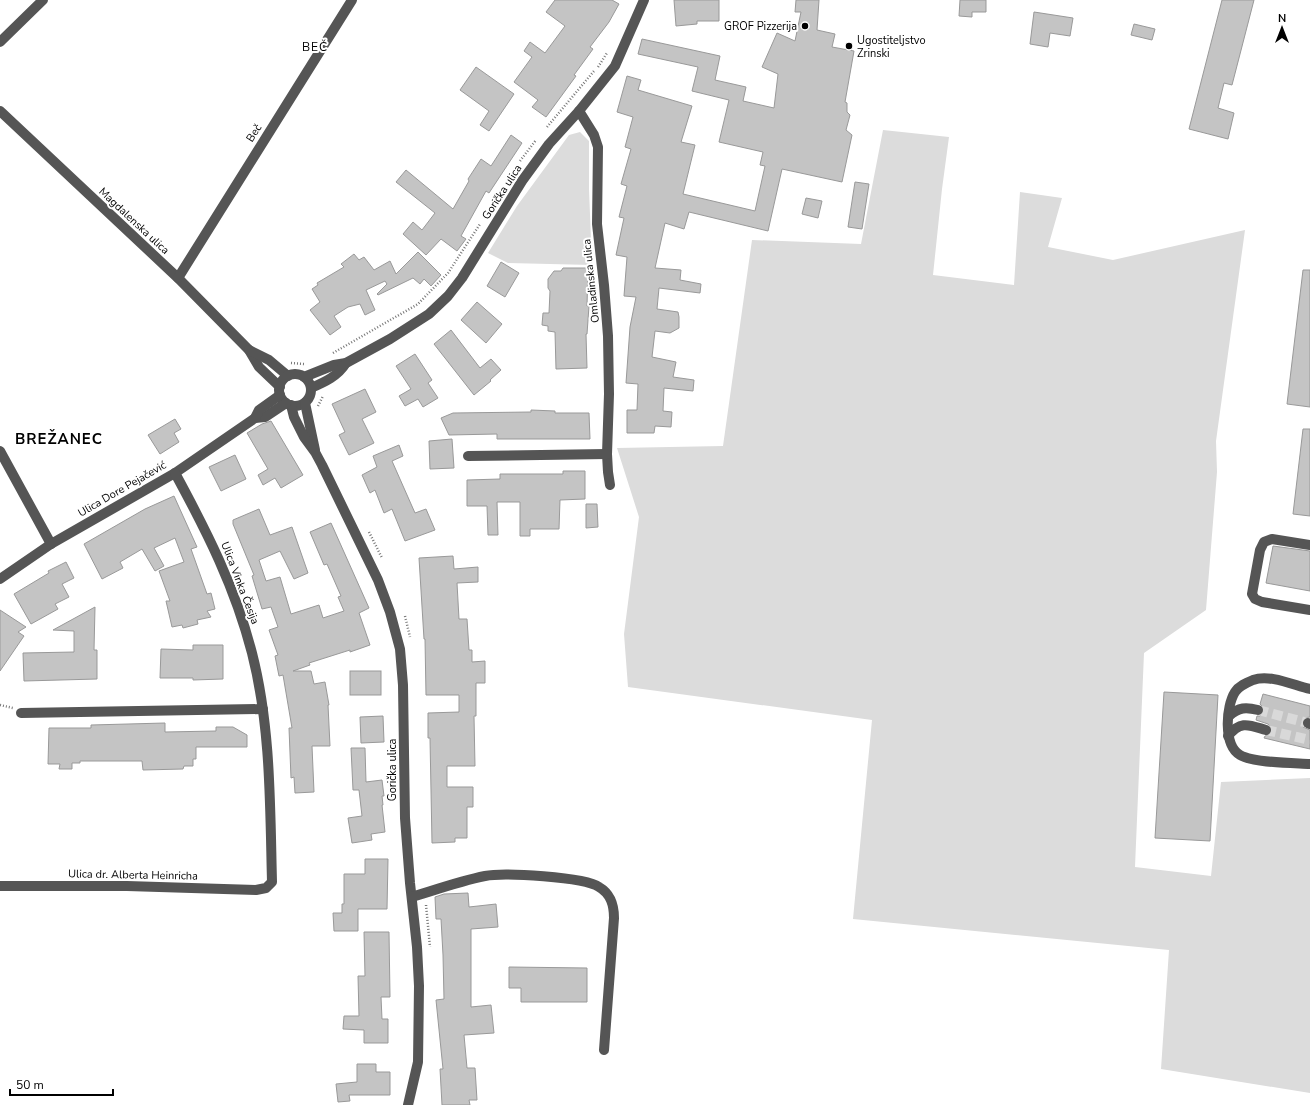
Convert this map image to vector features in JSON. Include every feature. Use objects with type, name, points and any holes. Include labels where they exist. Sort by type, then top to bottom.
[{"type":"street","points":[[0,42],[44,0]]},
{"type":"street","name":"Beč","points":[[178,278],[352,0]]},
{"type":"street","name":"Gorička ulica","points":[[304,377],[334,365],[346,363],[390,339],[428,314],[448,296],[462,278],[522,181],[549,144],[579,111],[614,66],[644,0]]},
{"type":"street","name":"Magdalenska ulica","points":[[0,111],[178,278],[250,350]]},
{"type":"street","name":"Omladinska ulica","points":[[579,111],[594,135],[598,147],[597,224],[608,336],[609,394],[607,454],[610,485]]},
{"type":"street","points":[[250,350],[269,360],[288,376]]},
{"type":"street","points":[[250,350],[260,367],[284,398],[296,406],[304,403],[310,396],[310,384],[304,377],[296,374],[288,376],[282,381],[284,398]]},
{"type":"street","name":"Gorička ulica","points":[[311,388],[328,380],[342,370],[346,363]]},
{"type":"street","name":"Gorička ulica","points":[[284,398],[304,437],[315,452],[378,580],[390,612],[400,649],[403,685],[405,818],[418,955],[419,986],[418,1062],[408,1105]]},
{"type":"street","name":"Ulica Dore Pejačević","points":[[0,579],[51,544],[175,473],[255,418],[265,417],[284,398]]},
{"type":"street","name":"Gorička ulica","points":[[304,403],[315,452]]},
{"type":"street","points":[[0,451],[51,544]]},
{"type":"street","points":[[468,456],[607,454]]},
{"type":"street","name":"Ulica Vinka Česija","points":[[175,473],[208,535],[233,591],[252,653],[263,709],[270,815],[272,882],[266,888]]},
{"type":"street","points":[[1310,544],[1272,539],[1264,542],[1260,550],[1252,594],[1255,599],[1262,602],[1310,610]]},
{"type":"street","points":[[1310,689],[1268,679],[1254,680],[1241,686],[1232,697],[1228,736],[1231,745],[1240,755],[1273,762],[1310,764]]},
{"type":"street","points":[[1229,716],[1240,708],[1258,710]]},
{"type":"street","points":[[22,713],[263,709]]},
{"type":"street","points":[[1228,736],[1236,728],[1244,725],[1266,730]]},
{"type":"street","points":[[412,897],[485,876],[499,874],[584,881],[598,886],[606,891],[614,906],[614,918],[604,1050]]},
{"type":"street","name":"Ulica dr. Alberta Heinricha","points":[[0,886],[127,886],[256,890],[266,888]]},
{"type":"path","points":[[543,132],[598,67],[608,50]]},
{"type":"path","points":[[519,162],[538,138]]},
{"type":"path","points":[[332,354],[418,304],[448,273],[482,221]]},
{"type":"path","points":[[289,363],[308,364]]},
{"type":"path","points":[[317,408],[325,393],[332,388],[328,380]]},
{"type":"path","points":[[367,527],[383,561]]},
{"type":"path","points":[[404,613],[412,643]]},
{"type":"path","points":[[425,893],[430,952]]},
{"type":"shaded area","points":[[883,130],[949,137],[933,275],[1014,285],[1020,192],[1062,198],[1048,247],[1113,260],[1245,230],[1216,441],[1217,472],[1206,610],[1144,653],[1135,867],[1211,876],[1221,782],[1310,778],[1310,1093],[1161,1069],[1169,950],[853,919],[872,720],[628,687],[624,634],[639,517],[617,448],[723,446],[752,240],[861,244]]},
{"type":"shaded area","points":[[580,132],[589,141],[592,265],[508,263],[488,253],[517,206],[569,135]]},
{"type":"building","points":[[555,0],[612,0],[619,4],[609,22],[590,47],[593,49],[574,75],[576,76],[546,117],[532,107],[538,100],[514,82],[532,57],[524,51],[530,42],[545,53],[565,26],[546,12]]},
{"type":"building","points":[[674,0],[719,0],[719,21],[697,21],[697,24],[676,26]]},
{"type":"building","points":[[796,0],[819,0],[817,30],[835,34],[832,47],[854,51],[845,102],[847,103],[847,112],[850,115],[846,130],[852,135],[842,182],[782,169],[768,231],[689,212],[684,229],[665,223],[655,268],[681,270],[680,280],[701,284],[700,293],[659,288],[657,309],[678,312],[679,328],[670,333],[655,331],[652,357],[676,362],[673,377],[694,380],[693,391],[664,388],[663,411],[672,412],[671,427],[655,426],[654,433],[627,433],[627,410],[637,410],[638,384],[626,383],[630,327],[636,297],[624,296],[627,257],[616,255],[624,218],[619,217],[627,186],[621,184],[631,149],[625,147],[633,117],[617,112],[627,76],[641,80],[638,90],[692,106],[681,142],[695,145],[683,194],[755,211],[765,166],[760,165],[763,152],[719,142],[729,100],[692,91],[698,67],[638,54],[642,39],[720,56],[715,80],[746,87],[743,101],[774,108],[778,74],[762,67],[777,33],[795,41],[801,12],[795,12]]},
{"type":"building","points":[[960,0],[986,0],[986,12],[972,12],[972,17],[959,16]]},
{"type":"building","points":[[1222,0],[1254,0],[1232,85],[1224,83],[1218,108],[1234,113],[1228,139],[1189,129]]},
{"type":"building","points":[[1034,12],[1073,18],[1070,36],[1050,33],[1048,47],[1030,44]]},
{"type":"building","points":[[1134,24],[1155,29],[1152,40],[1131,35]]},
{"type":"building","points":[[476,67],[514,94],[489,131],[480,125],[489,111],[460,90]]},
{"type":"building","points":[[511,135],[522,143],[489,193],[486,191],[461,236],[466,239],[457,251],[441,239],[426,255],[403,234],[413,222],[422,230],[435,213],[396,182],[406,170],[453,209],[469,181],[468,179],[481,159],[491,166]]},
{"type":"building","points":[[855,182],[869,184],[862,229],[848,227]]},
{"type":"building","points":[[806,198],[822,201],[818,218],[802,214]]},
{"type":"building","points":[[418,252],[441,275],[431,286],[424,279],[420,284],[413,278],[378,295],[377,294],[387,284],[385,281],[366,290],[375,310],[365,315],[360,304],[348,307],[334,316],[341,327],[330,335],[310,310],[320,302],[312,289],[318,285],[317,283],[344,267],[341,264],[354,254],[359,260],[364,257],[374,270],[390,261],[396,274]]},
{"type":"building","points":[[501,262],[519,273],[505,297],[487,286]]},
{"type":"building","points":[[563,268],[588,268],[587,306],[589,306],[586,334],[587,368],[556,369],[555,332],[548,331],[548,326],[542,325],[543,313],[549,313],[550,291],[548,288],[548,279],[554,271],[561,271]]},
{"type":"building","points":[[1303,270],[1310,270],[1310,407],[1287,404]]},
{"type":"building","points":[[477,302],[502,324],[486,343],[461,320]]},
{"type":"building","points":[[451,330],[480,368],[491,359],[501,370],[490,380],[491,381],[474,395],[434,344]]},
{"type":"building","points":[[415,354],[432,380],[428,383],[438,398],[423,407],[418,399],[405,406],[399,396],[411,389],[396,366]]},
{"type":"building","points":[[365,389],[376,412],[362,419],[374,443],[349,455],[339,435],[345,432],[332,404]]},
{"type":"building","points":[[531,410],[555,411],[555,413],[589,413],[590,439],[497,439],[497,434],[449,435],[441,418],[453,413],[531,412]]},
{"type":"building","points":[[175,419],[181,429],[174,433],[179,442],[160,454],[148,435]]},
{"type":"building","points":[[271,421],[303,475],[281,488],[275,478],[263,485],[258,475],[268,469],[247,433],[262,424]]},
{"type":"building","points":[[1303,429],[1310,429],[1310,516],[1293,514]]},
{"type":"building","points":[[452,439],[454,468],[430,469],[429,441]]},
{"type":"building","points":[[399,445],[403,456],[392,461],[415,513],[426,509],[435,530],[405,541],[392,509],[384,513],[375,490],[370,493],[362,475],[377,467],[373,456]]},
{"type":"building","points":[[235,455],[246,479],[221,491],[209,467]]},
{"type":"building","points":[[563,471],[585,471],[585,499],[560,500],[559,529],[530,529],[530,536],[520,536],[520,502],[497,502],[498,535],[488,535],[487,506],[467,506],[467,480],[500,479],[500,474],[563,474]]},
{"type":"building","points":[[174,496],[197,547],[191,549],[207,594],[211,593],[215,609],[207,611],[211,617],[197,620],[198,624],[183,628],[182,625],[172,627],[166,601],[170,601],[159,571],[184,562],[175,538],[154,548],[164,566],[155,571],[142,549],[120,562],[123,568],[102,579],[84,544],[145,509]]},
{"type":"building","points":[[586,504],[597,504],[598,527],[586,528]]},
{"type":"building","points":[[259,509],[270,535],[292,527],[308,573],[294,579],[280,551],[259,560],[266,581],[280,577],[291,614],[319,605],[323,618],[344,611],[338,597],[341,596],[327,564],[324,565],[310,532],[331,523],[369,608],[359,613],[370,645],[309,663],[310,665],[293,671],[311,671],[314,684],[325,682],[329,705],[330,746],[312,746],[314,792],[295,793],[294,777],[291,778],[289,728],[292,728],[283,675],[279,676],[275,656],[278,655],[269,630],[278,627],[271,607],[262,609],[252,576],[254,575],[233,524],[233,520]]},
{"type":"building","points":[[1273,546],[1310,551],[1310,591],[1266,583]]},
{"type":"building","points":[[453,556],[454,569],[478,567],[478,582],[457,583],[459,619],[467,619],[469,650],[472,650],[472,662],[485,661],[485,683],[476,683],[476,716],[474,716],[475,766],[447,766],[447,787],[473,787],[473,807],[467,807],[467,838],[455,838],[455,842],[432,843],[430,738],[428,738],[428,713],[459,712],[459,695],[426,695],[425,639],[419,558]]},
{"type":"building","points":[[66,562],[74,578],[62,584],[69,597],[55,604],[58,609],[31,624],[14,594],[49,573],[48,571]]},
{"type":"building","points":[[95,607],[94,650],[97,650],[97,679],[24,681],[23,653],[74,652],[74,631],[53,630]]},
{"type":"building","points":[[0,610],[26,627],[18,632],[24,636],[0,671]]},
{"type":"building","points":[[193,645],[223,645],[223,679],[193,680],[193,678],[160,678],[161,649],[193,650]]},
{"type":"building","points":[[350,671],[381,671],[381,695],[350,695]]},
{"type":"building","points":[[1164,692],[1218,695],[1210,841],[1155,838]]},
{"type":"building","points":[[1263,694],[1310,706],[1310,717],[1304,718],[1302,723],[1303,727],[1310,730],[1310,749],[1264,738],[1265,736],[1271,734],[1272,729],[1268,724],[1256,720],[1257,716],[1260,716],[1264,712],[1264,708],[1260,704]]},
{"type":"building","points":[[383,716],[384,742],[361,743],[360,717]]},
{"type":"building","points":[[165,723],[165,732],[216,731],[216,727],[233,727],[247,735],[247,747],[196,747],[196,759],[193,759],[193,766],[184,766],[183,769],[143,770],[142,761],[80,761],[80,763],[72,763],[72,769],[59,769],[60,764],[48,764],[49,728],[91,728],[91,725]]},
{"type":"building","points":[[351,748],[365,748],[366,782],[382,780],[384,796],[382,796],[382,805],[385,832],[371,834],[372,840],[352,843],[348,818],[362,816],[359,790],[353,790]]},
{"type":"building","points":[[365,859],[388,859],[387,909],[358,909],[358,931],[334,931],[333,913],[342,913],[342,904],[344,904],[344,874],[365,874]]},
{"type":"building","points":[[468,893],[469,907],[496,904],[498,927],[471,929],[471,1007],[491,1005],[494,1033],[464,1035],[467,1068],[475,1068],[477,1100],[469,1100],[470,1105],[442,1105],[440,1069],[443,1069],[436,1000],[444,999],[443,955],[441,919],[436,919],[435,897],[444,894]]},
{"type":"building","points":[[364,932],[389,932],[390,997],[381,997],[382,1019],[388,1019],[388,1043],[364,1043],[364,1030],[343,1029],[344,1016],[359,1016],[358,976],[365,976]]},
{"type":"building","points":[[509,967],[587,968],[587,1002],[521,1002],[521,988],[509,988]]},
{"type":"building","points":[[357,1064],[376,1064],[376,1072],[390,1072],[390,1095],[349,1095],[350,1101],[338,1102],[336,1084],[357,1082]]},
{"type":"tunnel","points":[[1258,710],[1308,723]]},
{"type":"tunnel","points":[[1266,730],[1310,740]]},
{"type":"place","name":"GROF Pizzerija","points":[[805,26]]},
{"type":"place","name":"Ugostiteljstvo Zrinski","points":[[849,46]]},
{"type":"district","name":"BEČ","points":[[315,47]]},
{"type":"district","name":"BREŽANEC","points":[[59,439]]}]
